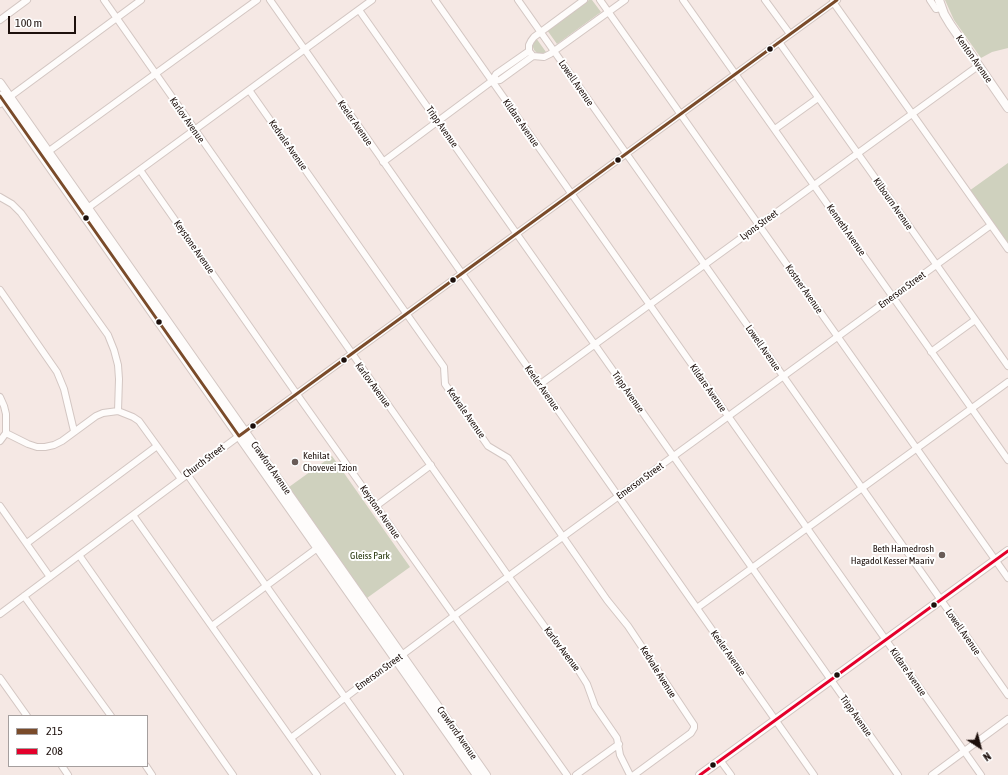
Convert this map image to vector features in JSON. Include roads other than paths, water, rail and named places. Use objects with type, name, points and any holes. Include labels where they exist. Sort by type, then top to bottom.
[{"type":"main road","name":"Kenton Avenue","points":[[939,0],[950,24],[1008,108]]},
{"type":"main road","name":"Crawford Avenue","points":[[0,83],[3,99],[45,154],[242,433],[399,657],[475,772],[486,775]]},
{"type":"main road","points":[[700,775],[1008,551]]},
{"type":"street","points":[[0,20],[27,0]]},
{"type":"street","name":"Karlov Avenue","points":[[104,0],[351,354],[560,648],[581,674],[587,684],[595,706],[617,738],[620,755],[630,775]]},
{"type":"street","points":[[3,99],[141,0]]},
{"type":"street","points":[[45,154],[257,0]]},
{"type":"street","name":"Keeler Avenue","points":[[270,0],[814,775]]},
{"type":"street","points":[[85,210],[372,0]]},
{"type":"street","name":"Kildare Avenue","points":[[435,0],[981,775]]},
{"type":"street","name":"Lowell Avenue","points":[[518,0],[1008,696]]},
{"type":"street","points":[[531,53],[531,40],[584,0]]},
{"type":"street","name":"Kostner Avenue","points":[[600,0],[1008,578]]},
{"type":"street","points":[[383,162],[492,81],[496,74],[531,53],[544,57],[554,52],[625,0]]},
{"type":"street","name":"Kenneth Avenue","points":[[684,0],[1008,460]]},
{"type":"street","points":[[765,0],[790,34]]},
{"type":"street","name":"Kenton Avenue","points":[[930,0],[936,9],[942,8]]},
{"type":"street","points":[[835,1],[912,114],[1008,249]]},
{"type":"street","name":"Church Street","points":[[0,613],[242,433],[835,1]]},
{"type":"street","name":"Tripp Avenue","points":[[358,10],[438,121],[594,345],[898,775]]},
{"type":"street","name":"Kilbourn Avenue","points":[[779,42],[1008,366]]},
{"type":"street","name":"Lyons Street","points":[[539,384],[978,66]]},
{"type":"street","name":"Kedvale Avenue","points":[[249,90],[444,367],[445,384],[488,446],[508,458],[607,600],[645,651],[694,728],[691,733],[634,775]]},
{"type":"street","points":[[775,129],[818,98]]},
{"type":"street","name":"Keystone Avenue","points":[[140,170],[296,394],[567,775]]},
{"type":"street","points":[[0,197],[12,204],[21,213],[108,335],[118,365],[118,411]]},
{"type":"street","name":"Emerson Street","points":[[290,738],[454,616],[991,225]]},
{"type":"street","points":[[0,290],[57,372],[64,390],[74,431]]},
{"type":"street","points":[[932,352],[975,320]]},
{"type":"street","points":[[697,608],[1008,382]]},
{"type":"street","points":[[0,397],[6,414],[6,433],[0,441]]},
{"type":"street","points":[[6,433],[28,444],[37,447],[45,447],[62,441],[96,416],[103,413],[118,411],[133,416],[139,421],[181,479]]},
{"type":"street","points":[[27,544],[157,446]]},
{"type":"street","points":[[376,506],[431,465]]},
{"type":"street","points":[[187,474],[400,775]]},
{"type":"street","points":[[0,506],[50,577]]},
{"type":"street","points":[[133,514],[317,775]]},
{"type":"street","points":[[212,626],[320,546]]},
{"type":"street","points":[[79,555],[234,775]]},
{"type":"street","points":[[24,596],[110,715]]},
{"type":"street","points":[[0,678],[26,715]]},
{"type":"street","points":[[932,775],[1008,719]]},
{"type":"street","points":[[576,775],[619,744]]},
{"type":"street","points":[[720,760],[731,775]]},
{"type":"place","name":"Kehilat Chovevei Tzion","points":[[295,462]]},
{"type":"place","name":"Beth Hamedrosh Hagadol Kesser Maariv","points":[[942,555]]},
{"type":"park label","name":"Gleiss Park","points":[[370,556]]}]
